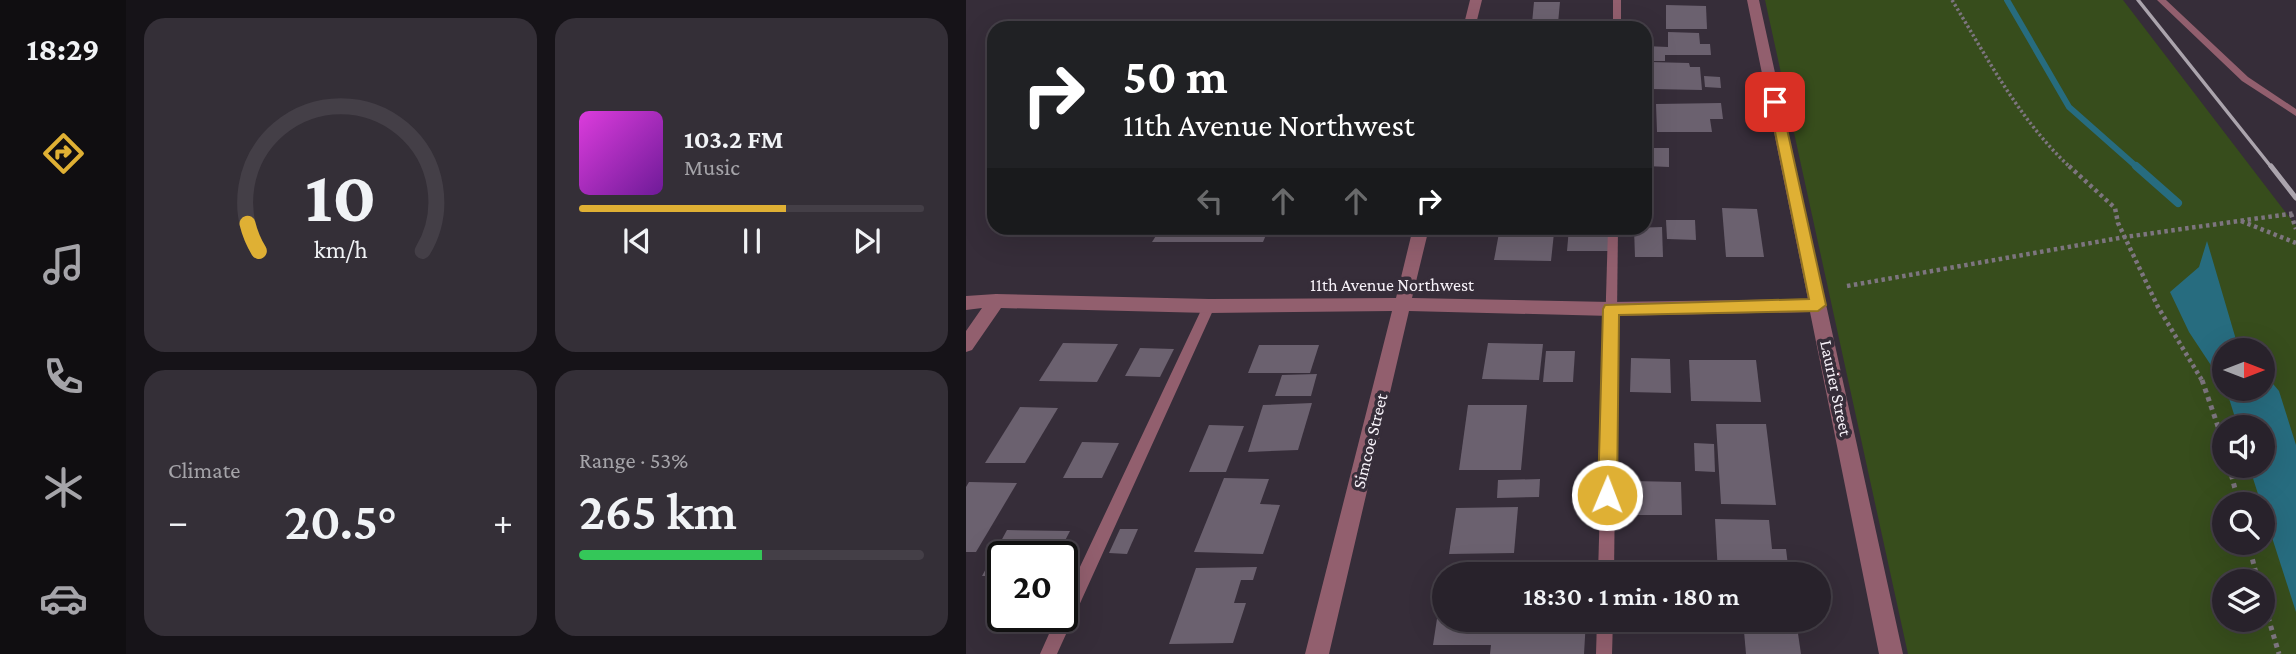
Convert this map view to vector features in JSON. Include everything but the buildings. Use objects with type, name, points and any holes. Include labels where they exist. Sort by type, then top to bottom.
[{"type":"street","points":[[1471,21],[1476,0]]},
{"type":"street","name":"Laurier Street","points":[[1753,0],[1891,654]]},
{"type":"street","name":"Simcoe Street","points":[[1317,654],[1419,235]]},
{"type":"street","points":[[966,345],[996,301]]},
{"type":"street","name":"11th Avenue Northwest","points":[[966,303],[996,301],[1209,306],[1403,304],[1611,309],[1818,305]]},
{"type":"lane","points":[[1617,0],[1617,21]]},
{"type":"lane","points":[[2161,0],[2245,79],[2296,113]]},
{"type":"lane","points":[[1606,562],[1613,235]]},
{"type":"lane","points":[[1048,654],[1209,306]]},
{"type":"lane","points":[[1604,654],[1605,632]]},
{"type":"path","points":[[1952,0],[2012,98],[2044,143],[2115,208],[2125,237],[2158,307],[2202,380],[2214,415]]},
{"type":"path","points":[[1847,286],[2125,237],[2240,220],[2293,214],[2296,229]]},
{"type":"path","points":[[2240,220],[2296,243]]},
{"type":"path","points":[[2272,632],[2279,654]]},
{"type":"green space","points":[[1765,0],[2123,0],[2296,226],[2296,654],[1908,654]]},
{"type":"water","points":[[2207,241],[2236,338],[2212,338],[2212,367],[2189,332],[2170,292],[2199,267]]},
{"type":"water","points":[[2275,386],[2279,391],[2296,445],[2296,612],[2275,547],[2275,492],[2257,492],[2253,478],[2275,478],[2275,415],[2234,415],[2230,401],[2275,401]]},
{"type":"waterway","points":[[2007,0],[2069,107],[2138,168]]},
{"type":"waterway","points":[[2136,166],[2178,203]]},
{"type":"railway","points":[[2138,0],[2272,168]]},
{"type":"railway","points":[[2271,166],[2296,198]]},
{"type":"route","points":[[1607,495],[1611,309],[1818,305],[1775,102]]}]
